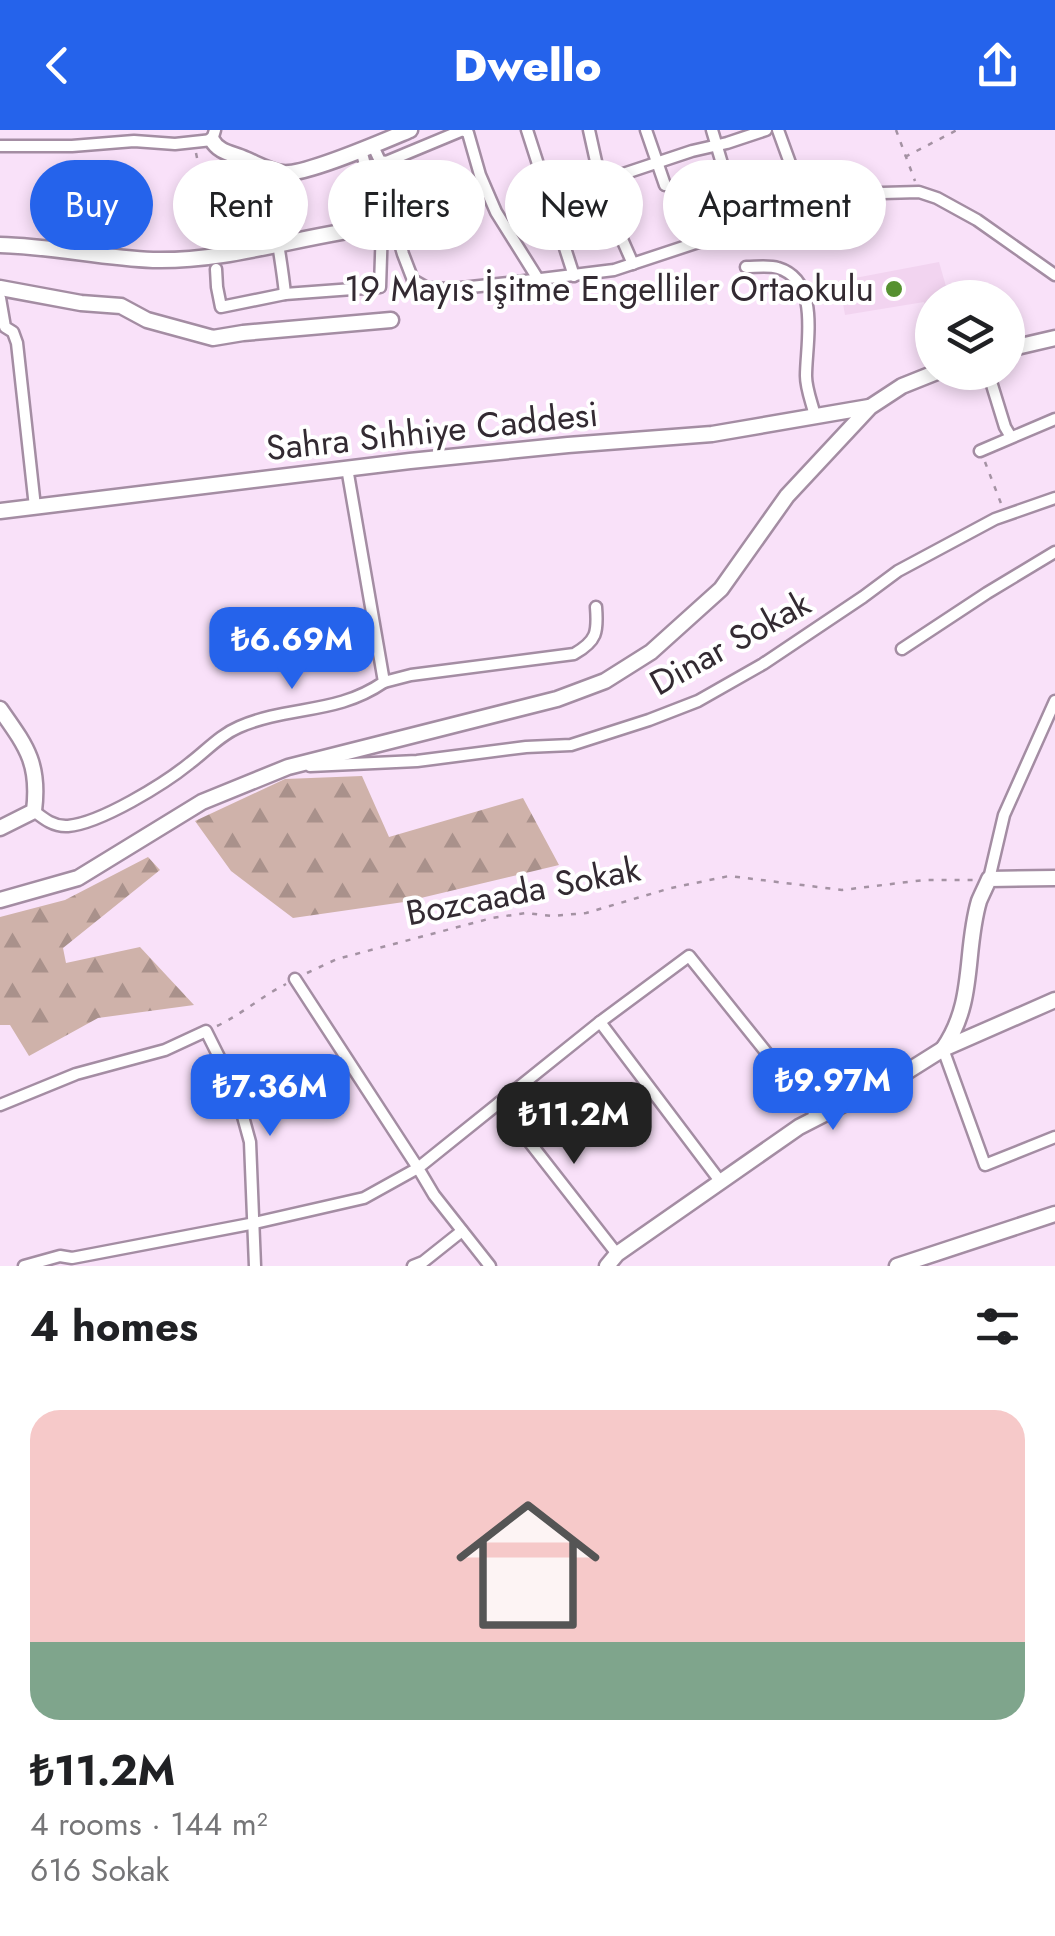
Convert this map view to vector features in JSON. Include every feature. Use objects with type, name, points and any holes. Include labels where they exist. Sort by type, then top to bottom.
[{"type":"street","points":[[308,169],[410,130]]},
{"type":"street","points":[[391,160],[463,130],[468,133],[476,160]]},
{"type":"street","points":[[527,130],[537,160]]},
{"type":"street","points":[[590,130],[596,160]]},
{"type":"street","points":[[646,130],[663,179]]},
{"type":"street","points":[[712,130],[721,160]]},
{"type":"street","points":[[643,168],[766,130]]},
{"type":"street","points":[[778,130],[789,160]]},
{"type":"street","points":[[0,146],[134,141],[174,144],[213,135],[216,149],[245,160]]},
{"type":"street","points":[[367,148],[379,160]]},
{"type":"street","points":[[367,148],[369,160]]},
{"type":"street","points":[[485,187],[496,212],[538,279]]},
{"type":"street","points":[[886,193],[919,192],[937,198],[977,220],[1055,275]]},
{"type":"street","points":[[0,245],[154,260],[254,250]]},
{"type":"street","points":[[281,250],[286,294]]},
{"type":"street","points":[[216,269],[222,307],[286,294],[380,286],[381,250]]},
{"type":"street","points":[[403,250],[413,280],[427,288],[452,289],[614,270],[676,250]]},
{"type":"street","points":[[566,250],[574,276]]},
{"type":"street","points":[[628,250],[634,264]]},
{"type":"street","points":[[746,267],[777,268],[795,278],[806,295],[806,381],[815,416]]},
{"type":"street","points":[[0,288],[81,304],[121,306],[147,320],[213,338],[391,320]]},
{"type":"street","points":[[0,298],[5,328],[13,332],[17,343],[35,507]]},
{"type":"street","points":[[1025,346],[1055,338]]},
{"type":"street","points":[[0,900],[78,878],[202,802],[288,767],[557,700],[605,680],[651,652],[721,590],[788,496],[870,407],[915,381]]},
{"type":"street","points":[[994,390],[1011,437]]},
{"type":"street","name":"Sahra Sıhhiye Caddesi","points":[[0,511],[347,468],[712,434],[870,407]]},
{"type":"street","points":[[980,452],[1055,419]]},
{"type":"street","points":[[347,468],[384,682]]},
{"type":"street","name":"Dinar Sokak","points":[[288,767],[417,761],[571,745],[649,720],[698,702],[763,664],[898,571],[1006,515],[1055,498]]},
{"type":"street","points":[[902,649],[1055,552]]},
{"type":"street","points":[[34,810],[47,822],[67,826],[109,813],[190,764],[238,727],[272,716],[344,703],[384,682],[411,674],[574,654],[588,646],[596,634],[596,606]]},
{"type":"street","points":[[943,1049],[956,1031],[964,1005],[980,901],[1004,815],[1055,701]]},
{"type":"street","points":[[0,709],[29,750],[37,786],[34,810]]},
{"type":"street","points":[[0,828],[34,810]]},
{"type":"street","points":[[989,879],[1055,878]]},
{"type":"street","points":[[24,1266],[60,1256],[74,1262],[364,1198],[418,1168],[689,956],[818,1117]]},
{"type":"street","points":[[294,980],[434,1194],[490,1266]]},
{"type":"street","points":[[499,1104],[612,1260],[799,1126],[943,1049],[1055,1000]]},
{"type":"street","points":[[600,1022],[720,1182]]},
{"type":"street","points":[[0,1104],[76,1074],[166,1050],[206,1032],[236,1091],[250,1142],[255,1266]]},
{"type":"street","points":[[943,1049],[986,1165],[1055,1137]]},
{"type":"street","points":[[897,1266],[1055,1214]]},
{"type":"street","points":[[413,1266],[462,1231]]},
{"type":"path","points":[[896,130],[919,192]]},
{"type":"path","points":[[904,157],[957,130]]},
{"type":"path","points":[[193,142],[197,160]]},
{"type":"path","points":[[980,452],[1006,515]]},
{"type":"path","name":"Bozcaada Sokak","points":[[206,1032],[337,958],[492,918],[526,913],[586,913],[728,876],[842,890],[924,880],[989,879]]},
{"type":"shaded area","name":"19 Mayıs İşitme Engelliler Ortaokulu","points":[[939,262],[944,280],[915,280],[915,303],[845,315],[839,281]]},
{"type":"green space","points":[[362,776],[389,837],[523,798],[559,865],[404,902],[293,918],[231,871],[195,821],[285,779]]},
{"type":"green space","points":[[148,857],[160,870],[63,948],[66,963],[140,947],[194,1005],[98,1018],[29,1056],[10,1025],[0,1025],[0,917],[65,900]]},
{"type":"place","name":"19 Mayıs İşitme Engelliler Ortaokulu","points":[[894,289]]}]
